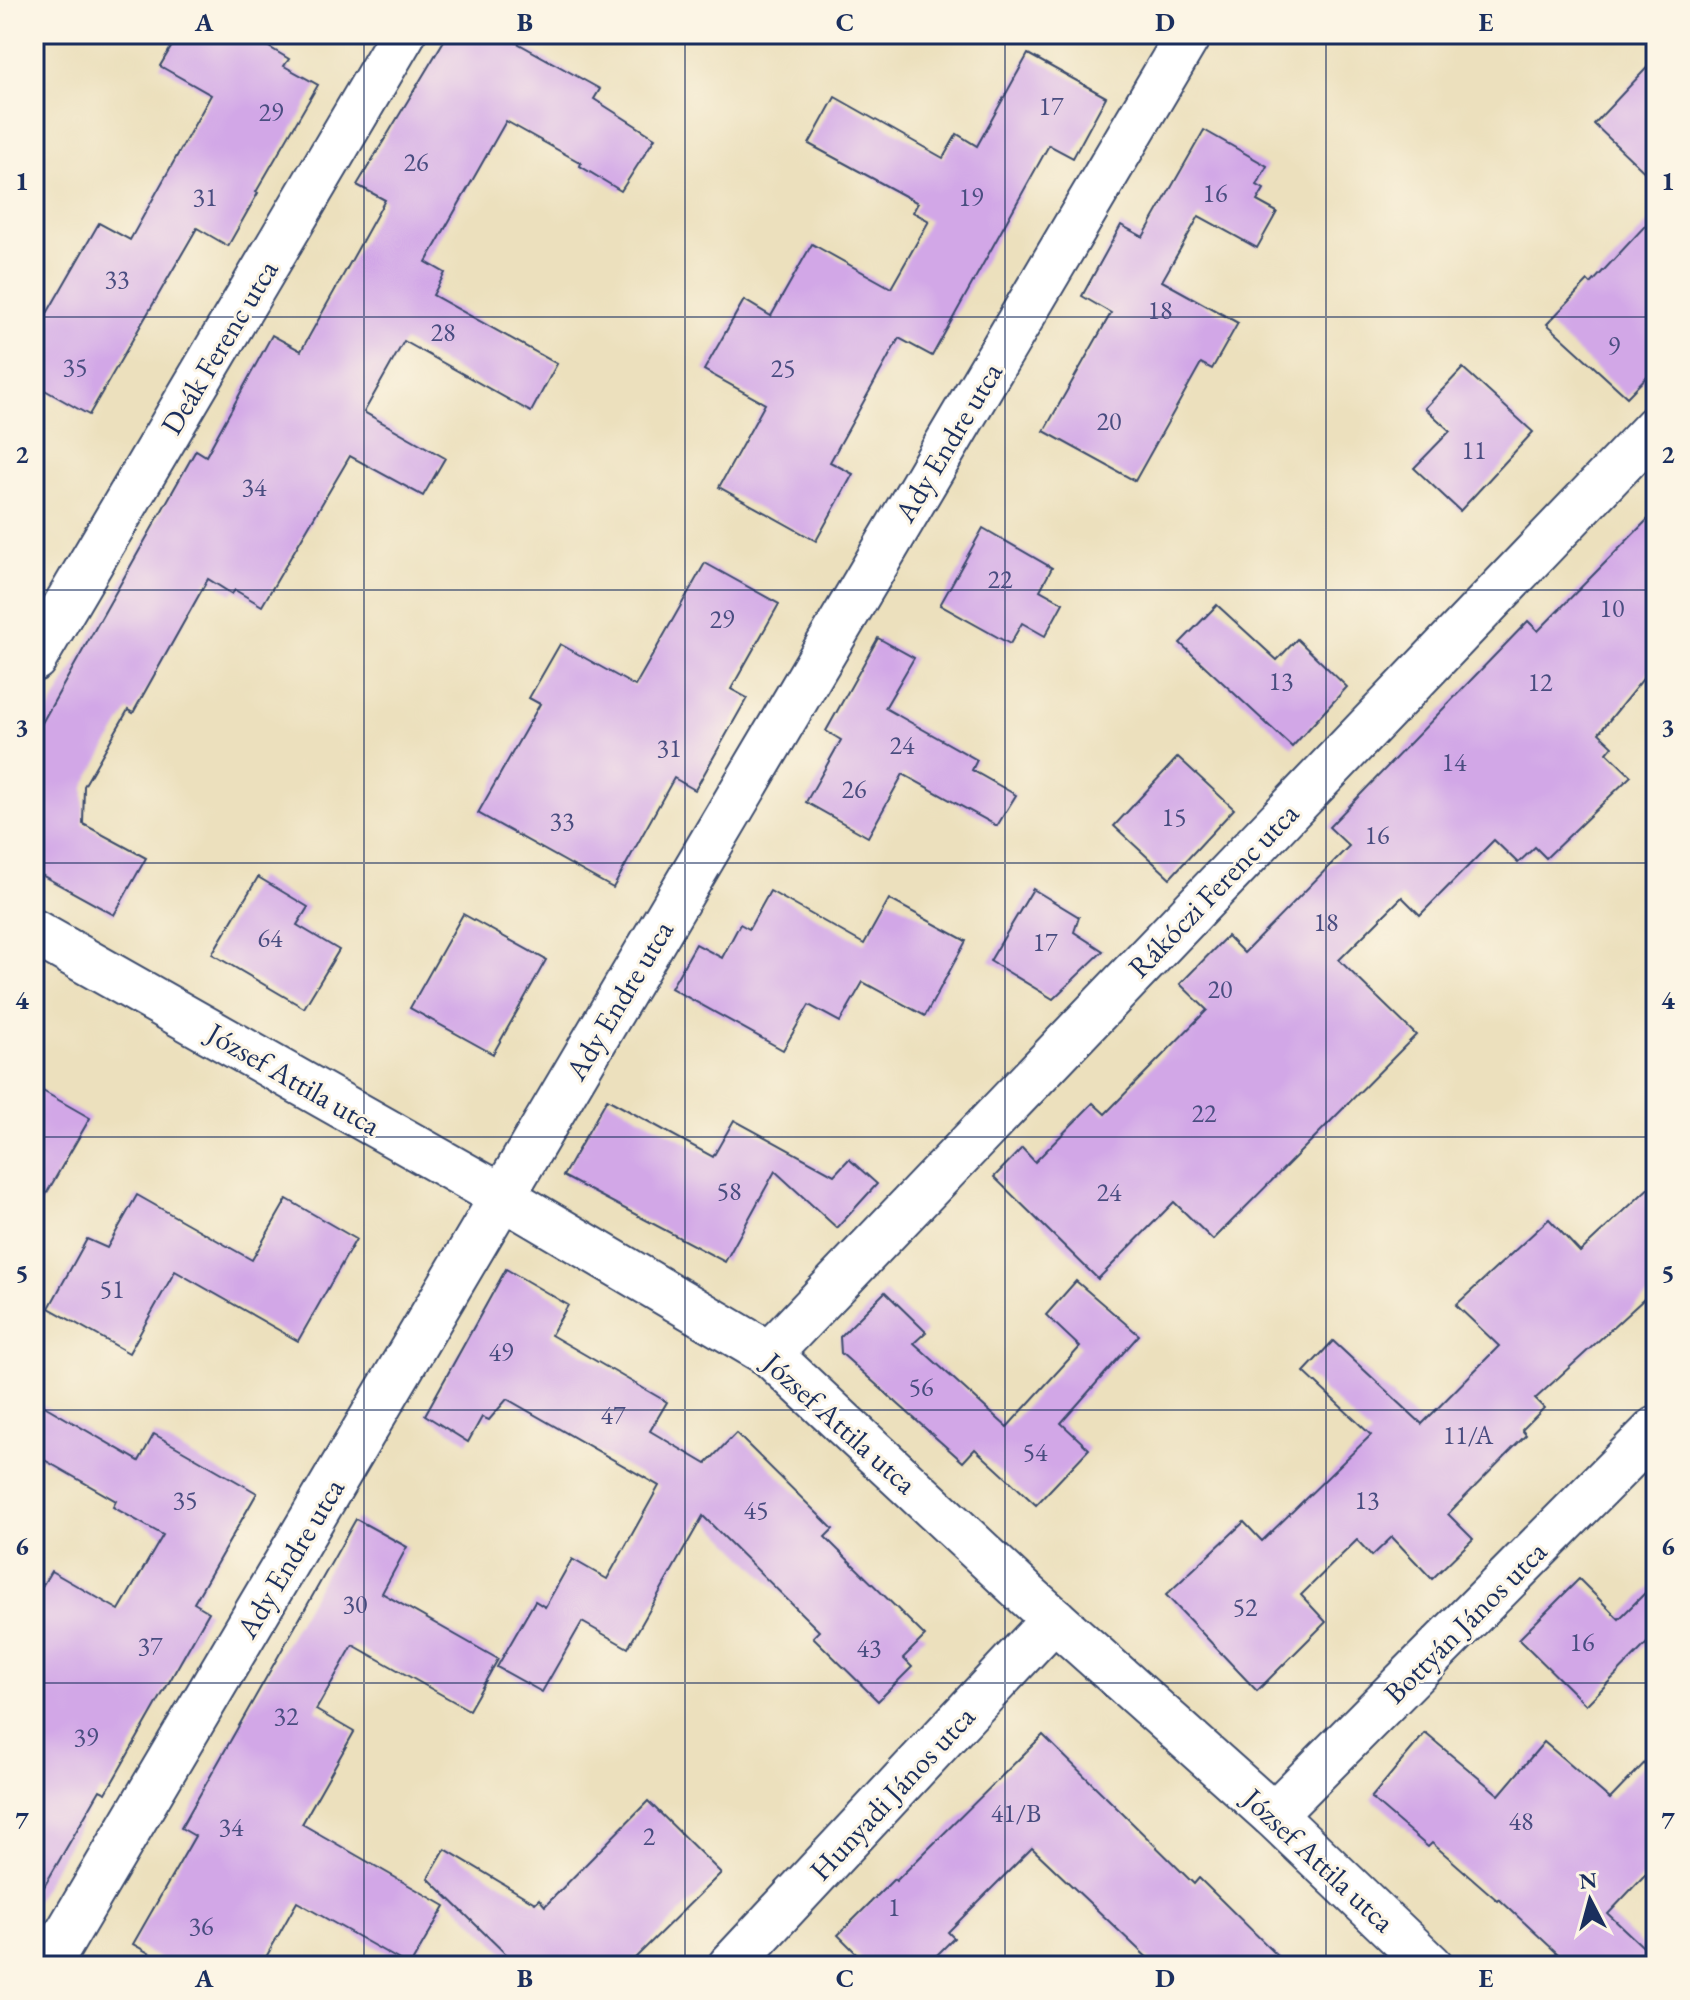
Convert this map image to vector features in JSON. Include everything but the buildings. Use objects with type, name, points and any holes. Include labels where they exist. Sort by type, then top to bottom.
[{"type":"street","name":"Deák Ferenc utca","points":[[34,659],[403,34]]},
{"type":"street","name":"Ady Endre utca","points":[[48,1966],[1189,34]]},
{"type":"street","name":"Rákóczi Ferenc utca","points":[[769,1354],[1656,427]]},
{"type":"street","name":"József Attila utca","points":[[34,932],[503,1197],[769,1354],[1054,1619],[1273,1815],[1431,1966]]},
{"type":"street","name":"Bottyán János utca","points":[[1273,1815],[1656,1429]]},
{"type":"street","name":"Hunyadi János utca","points":[[730,1966],[1054,1619]]}]
